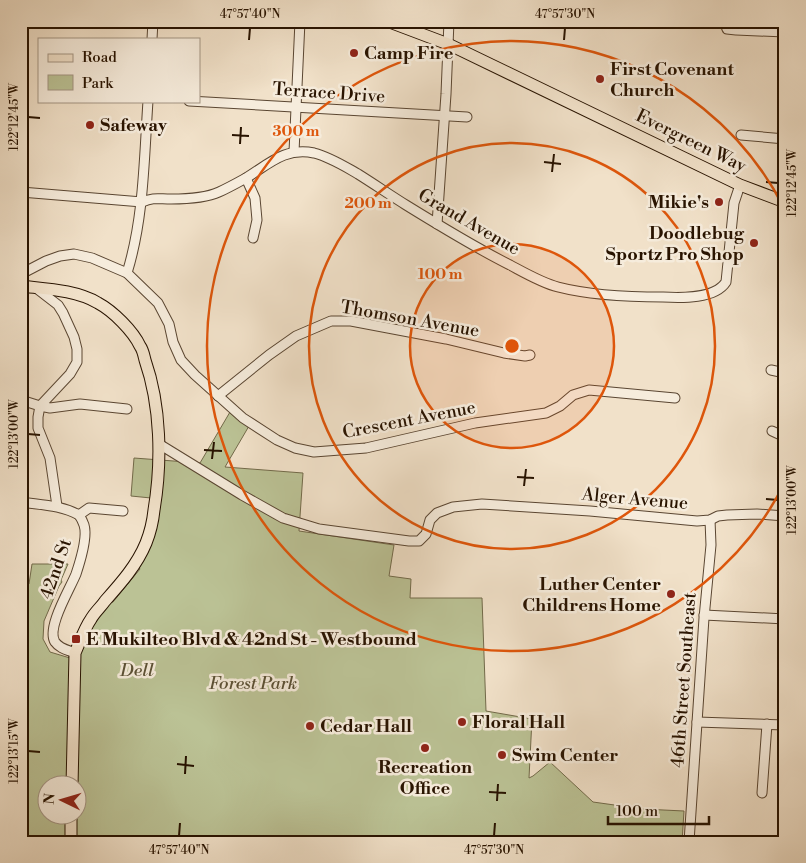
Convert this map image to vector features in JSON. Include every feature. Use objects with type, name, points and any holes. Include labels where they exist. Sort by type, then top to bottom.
[{"type":"main road","name":"Evergreen Way","points":[[388,21],[448,44],[740,185],[785,202]]},
{"type":"main road","points":[[21,286],[83,296],[98,303],[129,330],[140,346],[150,375],[159,444],[158,488],[153,518],[146,543],[132,568],[91,618],[75,653],[72,776]]},
{"type":"main road","points":[[71,826],[71,842]]},
{"type":"street","points":[[152,21],[152,38]]},
{"type":"street","points":[[294,152],[300,21]]},
{"type":"street","points":[[437,224],[449,21]]},
{"type":"street","points":[[612,21],[661,24],[693,24],[715,21]]},
{"type":"street","points":[[724,21],[727,29],[785,32]]},
{"type":"street","points":[[127,273],[133,253],[142,202],[148,102]]},
{"type":"street","name":"Terrace Drive","points":[[200,102],[467,117]]},
{"type":"street","points":[[741,135],[785,139]]},
{"type":"street","name":"Grand Avenue","points":[[21,192],[142,202],[151,198],[193,198],[217,193],[246,178],[282,155],[294,152],[314,153],[336,161],[437,224],[496,258],[557,287],[597,293],[652,297],[689,297],[712,292],[723,287],[726,282],[734,203],[740,185]]},
{"type":"street","points":[[246,178],[255,198],[257,220],[254,238]]},
{"type":"street","name":"Crescent Avenue","points":[[21,274],[60,256],[74,254],[92,258],[127,273],[158,303],[181,360],[195,375],[243,418],[277,440],[295,448],[314,452],[366,448],[474,423],[546,413],[560,406],[573,395],[589,390],[675,398]]},
{"type":"street","points":[[36,288],[58,305],[64,313],[77,349],[77,362],[70,374],[40,406],[38,417],[38,428],[50,458],[57,506]]},
{"type":"street","name":"Thomson Avenue","points":[[218,396],[296,336],[331,320],[350,321],[446,339],[504,353],[530,355]]},
{"type":"street","points":[[771,370],[785,373]]},
{"type":"street","points":[[21,400],[50,408],[80,404],[127,409]]},
{"type":"street","points":[[772,431],[785,437]]},
{"type":"street","name":"Alger Avenue","points":[[159,444],[283,518],[319,530],[410,541],[419,541],[426,534],[430,520],[437,513],[453,507],[482,504],[590,511],[697,521],[710,520],[718,516],[727,515],[757,514],[785,516]]},
{"type":"street","points":[[21,502],[57,506],[79,515],[89,508],[123,511]]},
{"type":"street","name":"42nd St","points":[[75,653],[60,647],[54,641],[52,634],[54,624],[76,573],[82,553],[85,525],[79,515]]},
{"type":"street","name":"46th Street Southeast","points":[[689,842],[704,615],[711,545],[710,520]]},
{"type":"street","points":[[704,615],[785,619]]},
{"type":"street","points":[[697,722],[785,725]]},
{"type":"street","points":[[762,793],[767,724]]},
{"type":"green space","name":"Forest Park","points":[[230,412],[249,426],[225,467],[303,473],[299,531],[394,545],[389,576],[411,579],[410,598],[482,598],[486,711],[532,719],[529,778],[550,762],[593,802],[643,809],[684,811],[682,842],[21,842],[21,591],[29,584],[32,564],[68,564],[44,621],[43,639],[50,652],[70,658],[80,655],[96,616],[106,605],[113,602],[140,569],[138,566],[157,525],[161,499],[131,496],[134,458],[200,463]]},
{"type":"place","name":"Camp Fire","points":[[354,53]]},
{"type":"place","name":"First Covenant Church","points":[[600,79]]},
{"type":"place","name":"Safeway","points":[[90,125]]},
{"type":"place","name":"Mikie's","points":[[719,202]]},
{"type":"place","name":"Doodlebug Sportz Pro Shop","points":[[754,243]]},
{"type":"place","name":"Luther Center Childrens Home","points":[[671,594]]},
{"type":"place","name":"E Mukilteo Blvd & 42nd St - Westbound","points":[[76,639]]},
{"type":"place","name":"Floral Hall","points":[[462,722]]},
{"type":"place","name":"Cedar Hall","points":[[310,726]]},
{"type":"place","name":"Recreation Office","points":[[425,748]]},
{"type":"place","name":"Swim Center","points":[[502,755]]},
{"type":"park label","name":"Dell","points":[[137,670]]}]
